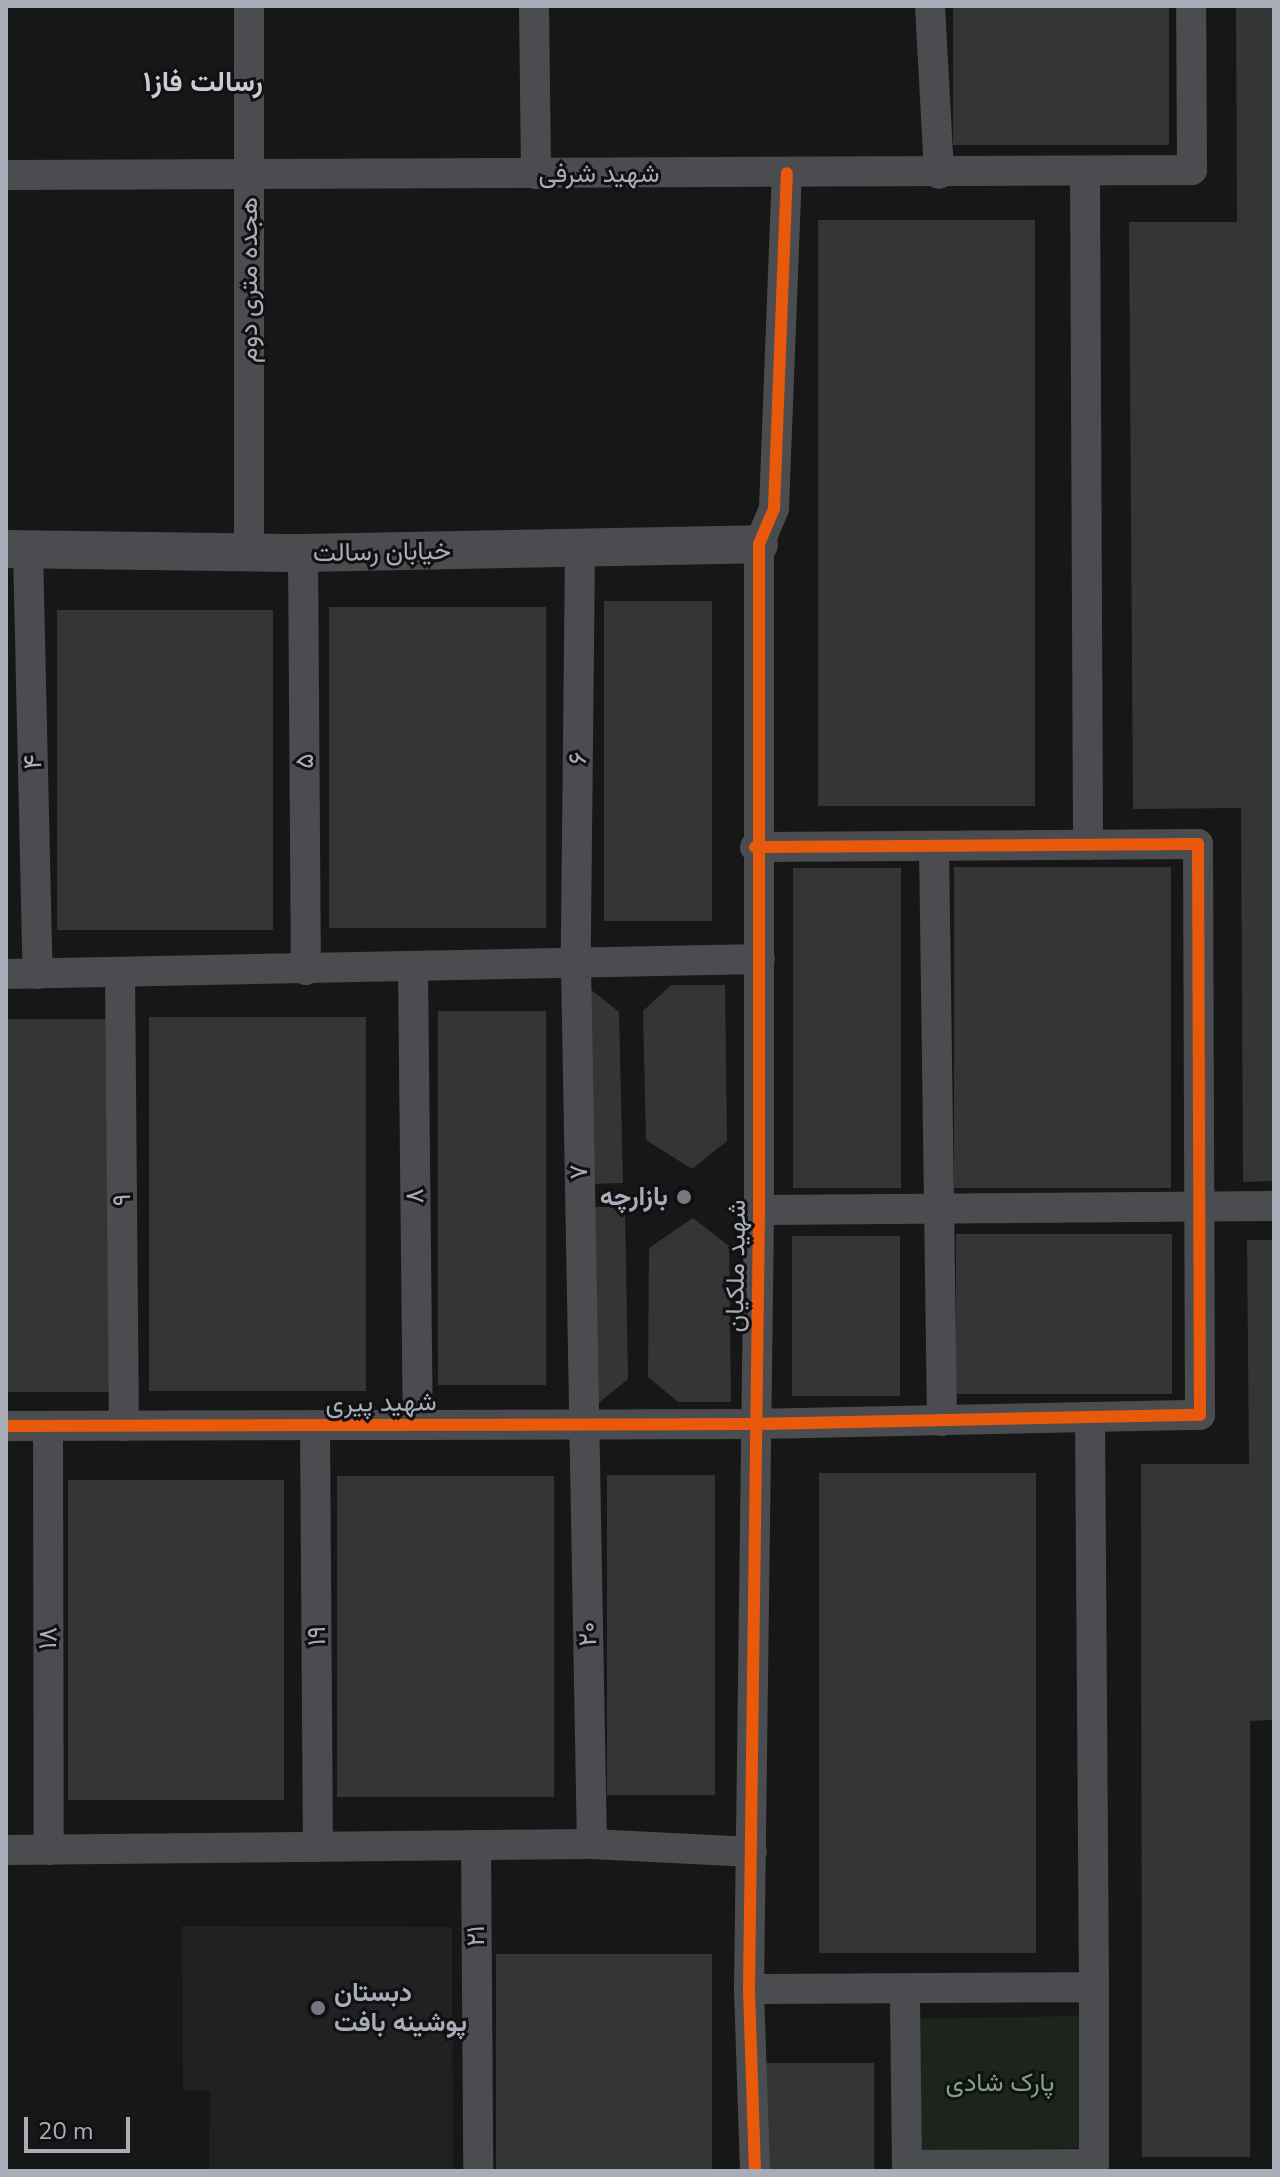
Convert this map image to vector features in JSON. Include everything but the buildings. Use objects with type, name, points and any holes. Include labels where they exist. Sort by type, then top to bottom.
[{"type":"street","name":"هجده متری دوم","points":[[249,6],[249,553]]},
{"type":"street","points":[[534,6],[536,174]]},
{"type":"street","points":[[930,6],[939,174]]},
{"type":"street","name":"شهید شرفی","points":[[6,175],[939,174],[1192,170],[1191,6]]},
{"type":"street","points":[[759,544],[774,508],[787,173]]},
{"type":"street","points":[[1085,173],[1088,845]]},
{"type":"street","name":"خیابان رسالت","points":[[17,549],[303,553],[580,550],[759,544]]},
{"type":"street","name":"شهید ملکیان","points":[[755,2171],[749,1989],[759,1210],[760,959],[755,847],[759,544]]},
{"type":"street","name":"۴","points":[[17,549],[38,974]]},
{"type":"street","name":"۶","points":[[576,966],[580,550]]},
{"type":"street","name":"۵","points":[[303,553],[306,970]]},
{"type":"street","points":[[755,847],[1198,844],[1199,1205]]},
{"type":"street","points":[[934,846],[935,1208],[942,1421]]},
{"type":"street","points":[[6,974],[576,966],[760,959]]},
{"type":"street","name":"۷","points":[[576,966],[583,1425]]},
{"type":"street","name":"۸","points":[[413,968],[418,1424]]},
{"type":"street","name":"۹","points":[[120,973],[124,1426]]},
{"type":"street","name":"شهید پیری","points":[[6,1426],[756,1424],[1200,1415],[1199,1205]]},
{"type":"street","points":[[759,1210],[1274,1206]]},
{"type":"street","points":[[905,1990],[907,2165],[992,2168],[1094,2164],[1090,1417]]},
{"type":"street","name":"۲۰","points":[[583,1425],[592,1844]]},
{"type":"street","name":"۱۸","points":[[48,1426],[49,1850]]},
{"type":"street","name":"۱۹","points":[[315,1426],[318,1847]]},
{"type":"street","points":[[6,1850],[592,1844],[752,1852]]},
{"type":"street","name":"۲۱","points":[[476,1845],[478,2171]]},
{"type":"street","points":[[749,1989],[1094,1987]]},
{"type":"shaded area","name":"دبستان پوشینه بافت","points":[[182,1926],[452,1927],[453,2171],[209,2171],[210,2091],[183,2090]]},
{"type":"green space","name":"پارک شادی","points":[[1080,2016],[1082,2148],[920,2151],[918,2019]]},
{"type":"cycle path","points":[[755,2171],[749,1989],[759,1210],[759,544],[774,508],[787,173]]},
{"type":"cycle path","points":[[6,1426],[756,1424],[1200,1415],[1198,844],[755,847]]},
{"type":"place","name":"بازارچه","points":[[684,1197]]},
{"type":"place","name":"دبستان پوشینه بافت","points":[[318,2008]]},
{"type":"district","name":"رسالت فاز۱","points":[[203,82]]}]
